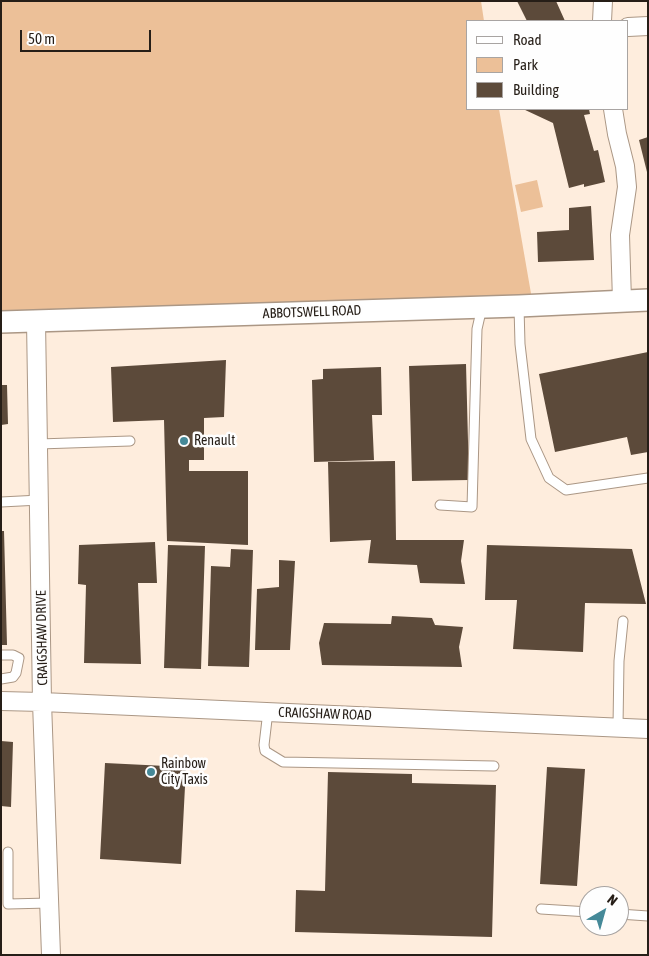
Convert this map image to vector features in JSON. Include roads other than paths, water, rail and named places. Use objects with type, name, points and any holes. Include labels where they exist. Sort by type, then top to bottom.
[{"type":"street","points":[[602,1],[602,20]]},
{"type":"street","points":[[629,27],[648,26]]},
{"type":"street","points":[[613,110],[625,166],[627,187],[620,235],[622,301]]},
{"type":"street","name":"ABBOTSWELL ROAD","points":[[1,322],[519,306],[648,300]]},
{"type":"street","name":"CRAIGSHAW DRIVE","points":[[36,321],[42,702],[51,955]]},
{"type":"street","name":"CRAIGSHAW ROAD","points":[[1,701],[618,726],[648,729]]},
{"type":"lane","points":[[519,306],[520,344],[530,439],[549,478],[566,490],[648,478]]},
{"type":"lane","points":[[440,505],[472,507],[477,329],[482,307]]},
{"type":"lane","points":[[39,444],[130,441]]},
{"type":"lane","points":[[1,502],[40,500]]},
{"type":"lane","points":[[618,726],[619,661],[623,621]]},
{"type":"lane","points":[[1,655],[13,655],[18,658],[16,673],[13,677],[1,679]]},
{"type":"lane","points":[[268,712],[265,751],[282,762],[494,766]]},
{"type":"lane","points":[[8,852],[8,904],[49,903]]},
{"type":"lane","points":[[541,909],[579,911]]},
{"type":"lane","points":[[629,915],[648,916]]},
{"type":"place","name":"Renault","points":[[184,441]]},
{"type":"place","name":"Rainbow City Taxis","points":[[151,772]]}]
